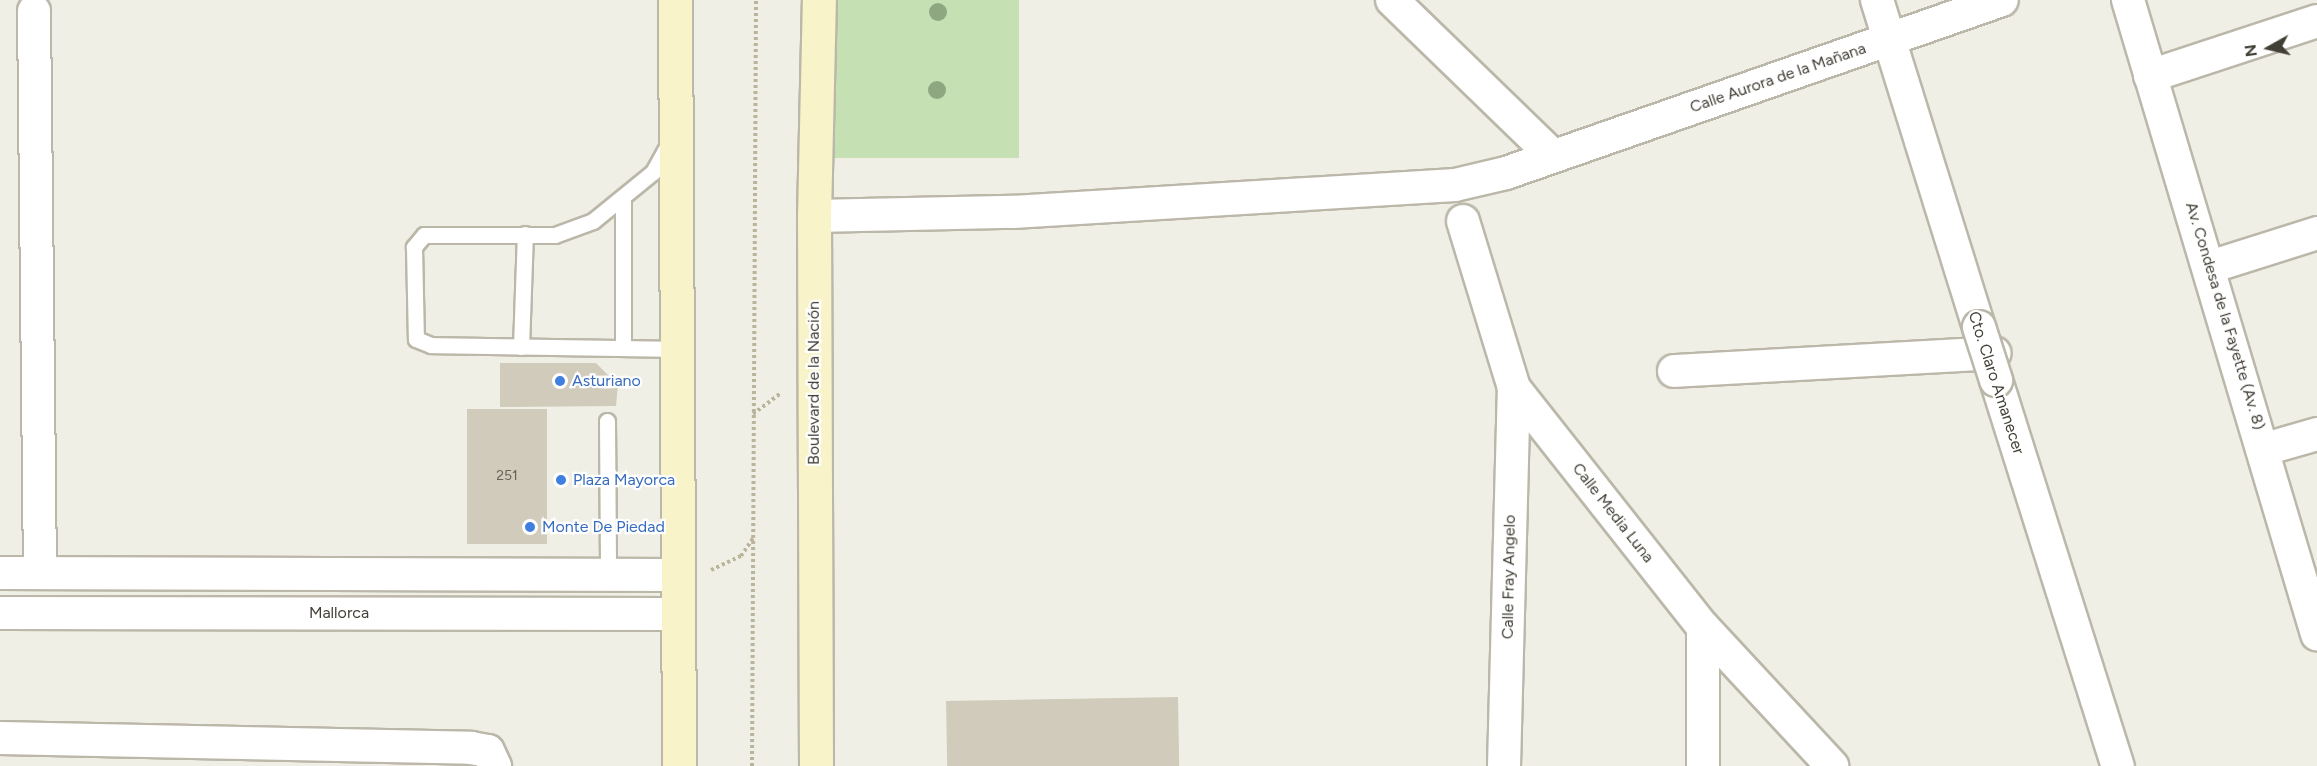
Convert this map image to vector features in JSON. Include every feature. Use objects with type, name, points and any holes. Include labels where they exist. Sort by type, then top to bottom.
[{"type":"main road","points":[[675,0],[675,575],[679,766]]},
{"type":"main road","name":"Boulevard de la Nación","points":[[816,766],[814,216],[819,0]]},
{"type":"street","points":[[1392,0],[1553,156]]},
{"type":"street","name":"Cto. Claro Amanecer","points":[[1877,0],[2118,766]]},
{"type":"street","name":"Calle Aurora de la Mañana","points":[[814,216],[1013,212],[1455,185],[1553,156],[2002,0]]},
{"type":"street","name":"Av. Condesa de la Fayette (Av. 8)","points":[[2128,0],[2265,449],[2317,634]]},
{"type":"street","points":[[34,11],[40,573]]},
{"type":"street","points":[[2150,76],[2317,21]]},
{"type":"street","name":"Calle Media Luna","points":[[1463,221],[1514,388],[1703,627],[1832,766]]},
{"type":"street","points":[[2210,267],[2317,233]]},
{"type":"street","points":[[1674,371],[1989,354]]},
{"type":"street","name":"Calle Fray Angelo","points":[[1504,766],[1514,388]]},
{"type":"street","points":[[2265,449],[2317,434]]},
{"type":"street","points":[[0,573],[675,575]]},
{"type":"street","points":[[323,613],[324,574]]},
{"type":"street","name":"Mallorca","points":[[0,613],[677,614]]},
{"type":"street","points":[[1703,627],[1703,766]]},
{"type":"street","points":[[0,738],[471,748],[488,752],[495,766]]},
{"type":"lane","points":[[675,132],[653,172],[623,201],[594,221],[555,235],[444,232],[424,235],[414,247],[416,339],[431,345],[675,349]]},
{"type":"lane","points":[[623,201],[623,348]]},
{"type":"lane","points":[[521,347],[525,234]]},
{"type":"lane","points":[[607,421],[608,575]]},
{"type":"path","points":[[752,766],[756,0]]},
{"type":"path","points":[[675,575],[722,568],[741,556],[754,537]]},
{"type":"green space","points":[[832,0],[1019,0],[1019,158],[832,158]]},
{"type":"building","points":[[500,363],[596,363],[618,385],[616,406],[500,407]]},
{"type":"building","points":[[467,409],[547,409],[547,544],[467,544]]},
{"type":"building","points":[[1178,697],[1179,766],[947,766],[946,701]]},
{"type":"place","name":"Asturiano","points":[[560,381]]},
{"type":"place","name":"Plaza Mayorca","points":[[561,480]]},
{"type":"place","name":"Monte De Piedad","points":[[530,527]]}]
